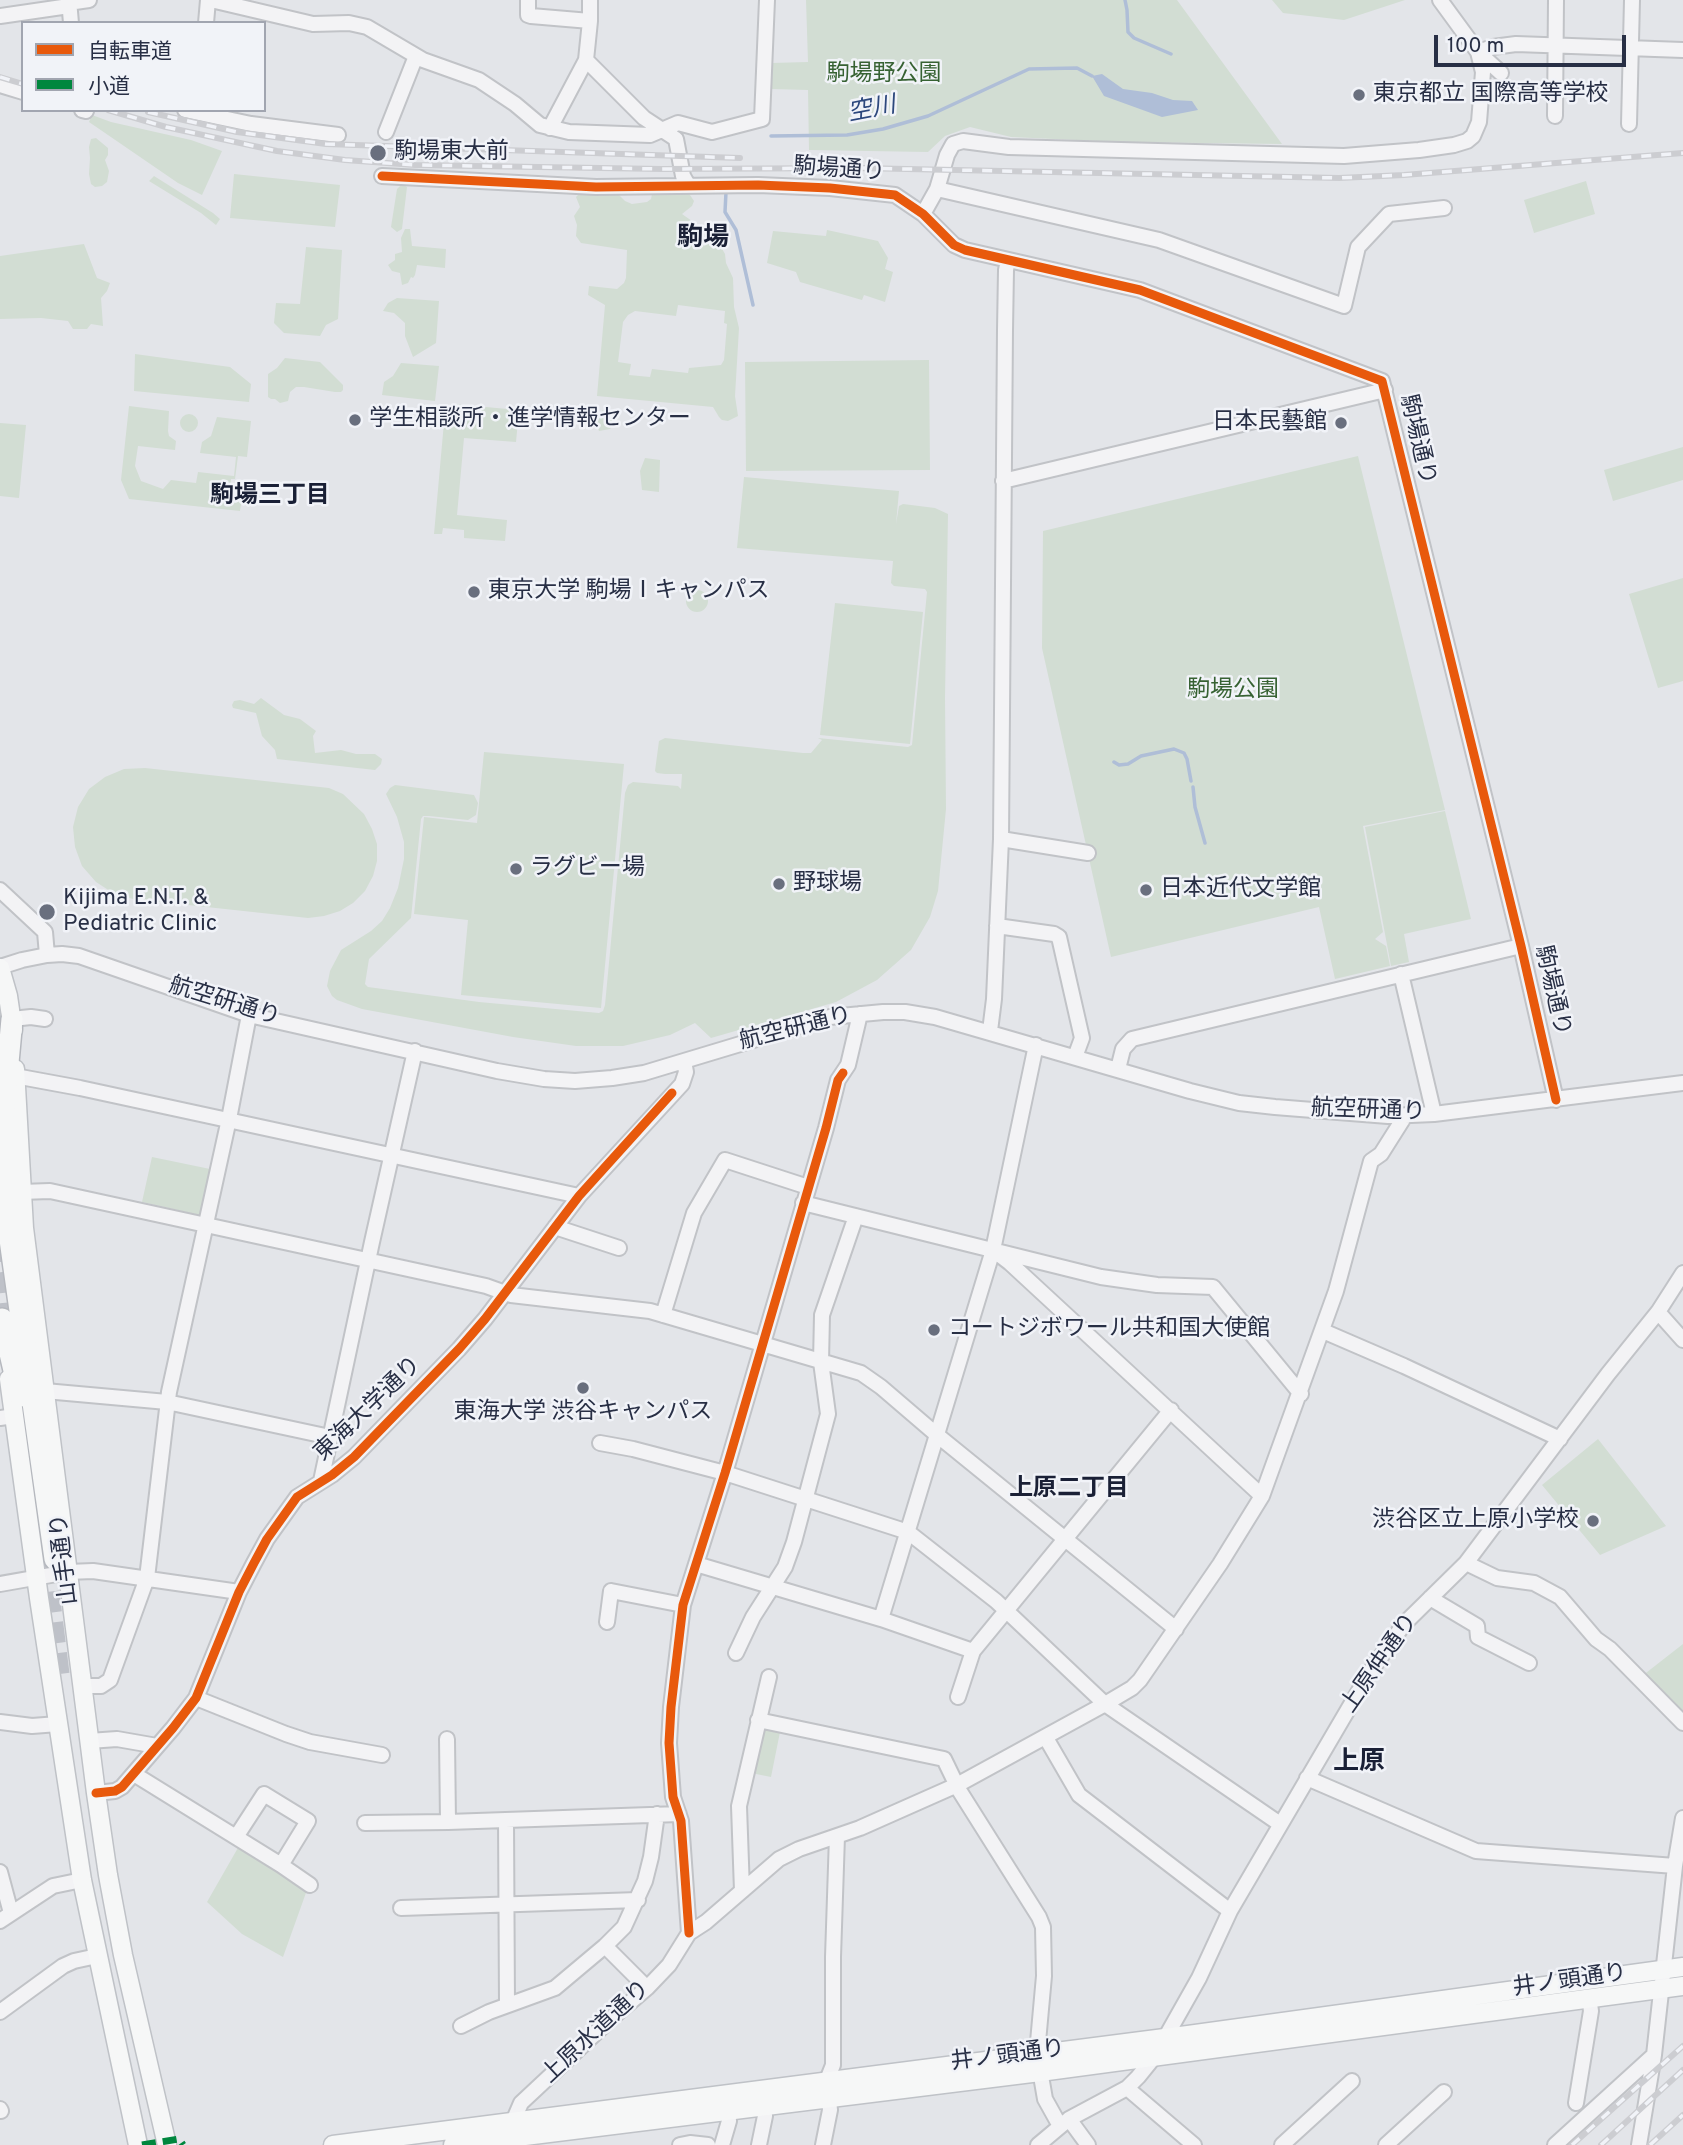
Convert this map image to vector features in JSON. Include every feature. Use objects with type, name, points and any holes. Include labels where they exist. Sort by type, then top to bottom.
[{"type":"highway","points":[[12,1019],[10,1079],[2,1128],[5,1204],[51,1567]]},
{"type":"highway","points":[[1,1313],[24,1413],[51,1567]]},
{"type":"main road","points":[[0,968],[12,1019]]},
{"type":"main road","name":"山手通り","points":[[10,1079],[45,1391],[58,1724],[82,1880],[138,2145]]},
{"type":"main road","name":"山手通り","points":[[1,1313],[7,1417],[51,1567],[75,1636],[108,1875],[123,1955],[167,2145]]},
{"type":"main road","points":[[58,1724],[71,1729],[77,1724],[72,1648],[75,1636]]},
{"type":"main road","name":"井ノ頭通り","points":[[453,2145],[484,2143],[517,2129],[828,2089],[1037,2053],[1683,1967]]},
{"type":"main road","name":"井ノ頭通り","points":[[333,2145],[765,2105],[828,2089],[1040,2072],[1683,1986]]},
{"type":"street","points":[[0,16],[89,0]]},
{"type":"street","points":[[206,21],[210,0],[272,7],[313,24],[349,23],[367,27],[416,56],[479,80],[540,125],[569,132],[650,135],[678,123],[712,132],[762,119],[766,0]]},
{"type":"street","points":[[528,0],[528,15],[590,21]]},
{"type":"street","points":[[550,128],[586,60],[590,0]]},
{"type":"street","points":[[1440,0],[1478,52],[1500,73]]},
{"type":"street","points":[[1555,116],[1556,0]]},
{"type":"street","points":[[1629,124],[1632,0]]},
{"type":"street","points":[[69,3],[71,21]]},
{"type":"street","points":[[1478,52],[1516,44],[1683,50]]},
{"type":"street","points":[[923,214],[937,189],[953,144],[963,141],[1009,147],[1344,156],[1454,145],[1473,136],[1479,122],[1483,72],[1478,52]]},
{"type":"street","points":[[386,132],[416,56]]},
{"type":"street","points":[[586,60],[644,118],[676,139],[683,176],[688,185]]},
{"type":"street","points":[[0,85],[21,91]]},
{"type":"street","points":[[206,113],[251,124],[338,135]]},
{"type":"street","name":"駒場通り","points":[[382,176],[596,187],[758,185],[895,195],[923,214],[954,244],[965,250],[1140,290],[1382,381],[1521,946],[1556,1100]]},
{"type":"street","points":[[937,189],[1159,240],[1344,306],[1358,247],[1389,214],[1444,208]]},
{"type":"street","points":[[990,1031],[1002,839],[1005,279],[1008,260]]},
{"type":"street","points":[[1003,481],[1385,390]]},
{"type":"street","points":[[1002,839],[1088,853]]},
{"type":"street","points":[[0,890],[45,932],[47,955]]},
{"type":"street","points":[[997,926],[1059,937],[1082,1038],[1075,1057]]},
{"type":"street","points":[[1118,1069],[1123,1049],[1132,1039],[1521,946]]},
{"type":"street","name":"航空研通り","points":[[0,968],[47,955],[62,954],[97,961],[250,1016],[544,1079],[575,1081],[644,1073],[830,1017],[905,1012],[990,1031],[1189,1091],[1238,1103],[1275,1107],[1405,1116],[1434,1115],[1683,1083]]},
{"type":"street","points":[[1401,974],[1434,1115]]},
{"type":"street","points":[[690,1933],[681,1821],[673,1797],[669,1743],[683,1605],[725,1473],[838,1080],[848,1065],[860,1014]]},
{"type":"street","points":[[83,1686],[102,1686],[110,1681],[147,1577],[167,1402],[250,1016]]},
{"type":"street","points":[[12,1019],[45,1019]]},
{"type":"street","points":[[881,1619],[993,1250],[1036,1045]]},
{"type":"street","points":[[321,1481],[415,1051]]},
{"type":"street","name":"東海大学通り","points":[[96,1793],[115,1791],[122,1787],[196,1698],[239,1592],[267,1539],[297,1497],[354,1457],[459,1349],[579,1196],[682,1084],[687,1072],[684,1061]]},
{"type":"street","points":[[10,1079],[229,1119],[579,1196]]},
{"type":"street","name":"上原水道通り","points":[[517,2129],[516,2110],[521,2103],[612,2017],[647,1988],[669,1965],[690,1933],[779,1859],[799,1849],[860,1828],[957,1785],[1046,1738],[1132,1688],[1140,1680],[1262,1496],[1336,1291],[1371,1161],[1381,1154],[1405,1116]]},
{"type":"street","points":[[663,1315],[694,1213],[725,1160],[808,1187]]},
{"type":"street","points":[[21,1192],[50,1191],[486,1286],[511,1295],[650,1311],[861,1373],[1176,1629]]},
{"type":"street","points":[[803,1203],[1101,1277],[1157,1285],[1213,1287],[1301,1394]]},
{"type":"street","points":[[736,1653],[753,1617],[791,1554],[828,1413],[821,1362],[822,1315],[856,1216]]},
{"type":"street","points":[[555,1227],[619,1248]]},
{"type":"street","points":[[993,1250],[1010,1262],[1262,1496]]},
{"type":"street","name":"上原仲通り","points":[[1127,2088],[1155,2056],[1167,2037],[1199,1978],[1230,1911],[1370,1672],[1404,1624],[1466,1563],[1658,1311],[1683,1273]]},
{"type":"street","points":[[1658,1311],[1683,1339]]},
{"type":"street","points":[[1322,1331],[1560,1439]]},
{"type":"street","points":[[45,1391],[167,1402],[330,1437]]},
{"type":"street","points":[[958,1698],[973,1650],[1171,1410]]},
{"type":"street","points":[[600,1443],[725,1473],[908,1532],[996,1601],[1105,1704],[1280,1824]]},
{"type":"street","points":[[1466,1563],[1497,1578],[1534,1583],[1560,1597],[1596,1639],[1610,1649],[1683,1723]]},
{"type":"street","points":[[696,1564],[881,1619],[973,1650]]},
{"type":"street","points":[[0,1584],[51,1567],[147,1577],[239,1592]]},
{"type":"street","points":[[607,1622],[611,1591],[683,1605]]},
{"type":"street","points":[[1430,1598],[1477,1626],[1478,1637],[1529,1663]]},
{"type":"street","points":[[742,1891],[739,1806],[769,1677]]},
{"type":"street","points":[[196,1698],[310,1742],[382,1755]]},
{"type":"street","points":[[758,1720],[944,1759],[1043,1927],[1044,1976],[1037,2053],[1045,2099],[1088,2145]]},
{"type":"street","points":[[0,1722],[32,1726],[58,1724]]},
{"type":"street","points":[[1046,1738],[1079,1795],[1230,1911]]},
{"type":"street","points":[[89,1741],[117,1739],[157,1746]]},
{"type":"street","points":[[447,1740],[448,1822]]},
{"type":"street","points":[[134,1774],[310,1885]]},
{"type":"street","points":[[1307,1778],[1476,1851],[1675,1866]]},
{"type":"street","points":[[236,1837],[264,1794],[308,1821],[281,1865]]},
{"type":"street","points":[[461,2026],[507,2005],[555,1988],[624,1927],[638,1900],[652,1857],[657,1814]]},
{"type":"street","points":[[365,1823],[679,1814]]},
{"type":"street","points":[[1639,2145],[1654,2055],[1675,1866],[1683,1818]]},
{"type":"street","points":[[506,1820],[507,2005]]},
{"type":"street","points":[[823,2145],[830,2110],[828,2089],[833,2065],[837,1836]]},
{"type":"street","points":[[0,1872],[6,1917],[54,1886],[82,1880]]},
{"type":"street","points":[[401,1908],[638,1900]]},
{"type":"street","points":[[605,1946],[647,1988]]},
{"type":"street","points":[[0,2012],[63,1966],[97,1956]]},
{"type":"street","points":[[1576,2103],[1591,2011],[1590,2004],[1584,2000]]},
{"type":"street","points":[[1555,2145],[1654,2055]]},
{"type":"street","points":[[1282,2145],[1352,2081]]},
{"type":"street","points":[[1038,2145],[1064,2122],[1127,2088],[1194,2145]]},
{"type":"street","points":[[1386,2145],[1444,2092]]},
{"type":"street","points":[[759,2145],[765,2105]]},
{"type":"street","points":[[722,2145],[729,2121],[728,2109]]},
{"type":"street","points":[[680,2145],[708,2145]]},
{"type":"green space","name":"駒場野公園","points":[[806,0],[1177,0],[1282,144],[1119,142],[1011,137],[970,127],[945,136],[928,152],[809,150],[808,90],[771,89],[771,63],[808,62]]},
{"type":"green space","points":[[1272,0],[1405,0],[1344,20],[1283,13]]},
{"type":"green space","points":[[92,115],[111,122],[191,140],[222,151],[202,195],[178,183],[89,122]]},
{"type":"green space","points":[[96,138],[108,148],[105,160],[109,171],[107,182],[95,187],[91,184],[89,174],[89,147],[91,139]]},
{"type":"green space","points":[[234,174],[340,185],[335,227],[230,218]]},
{"type":"green space","points":[[154,176],[213,213],[220,219],[216,225],[149,181]]},
{"type":"green space","points":[[1586,181],[1595,214],[1534,233],[1524,200]]},
{"type":"green space","points":[[402,184],[407,187],[402,229],[397,232],[391,227],[397,189]]},
{"type":"green space","points":[[608,192],[617,193],[632,204],[647,202],[652,194],[688,192],[694,201],[682,214],[716,238],[733,278],[734,307],[739,328],[735,396],[738,416],[728,421],[722,420],[713,407],[597,396],[605,305],[588,295],[589,286],[617,289],[624,283],[627,250],[581,243],[576,236],[574,216],[580,207],[576,197],[592,193],[600,196]],"holes":[[[678,305],[725,311],[724,323],[727,324],[724,360],[721,365],[689,368],[688,373],[652,369],[650,377],[629,375],[631,364],[618,362],[623,322],[635,311],[676,316]]]},
{"type":"green space","points":[[405,229],[410,229],[412,246],[446,249],[445,268],[417,265],[413,278],[402,285],[400,273],[392,271],[388,265],[395,260],[395,254],[402,252],[401,238]]},
{"type":"green space","points":[[827,230],[878,241],[888,258],[885,269],[893,272],[885,302],[864,295],[862,300],[800,282],[796,272],[767,263],[773,231],[826,236]]},
{"type":"green space","points":[[84,244],[97,278],[110,283],[101,298],[103,326],[91,324],[87,329],[73,329],[68,321],[41,318],[0,319],[0,256]]},
{"type":"green space","points":[[306,247],[342,250],[338,319],[326,325],[320,336],[284,333],[274,323],[276,303],[300,304]]},
{"type":"green space","points":[[397,298],[439,301],[436,343],[413,357],[405,336],[405,323],[394,313],[383,311],[388,303]]},
{"type":"green space","points":[[135,354],[230,367],[251,384],[249,402],[134,391]]},
{"type":"green space","points":[[285,358],[320,362],[343,385],[343,390],[335,392],[296,387],[290,392],[288,401],[280,403],[271,399],[268,397],[268,374]]},
{"type":"green space","points":[[929,360],[930,470],[746,471],[745,362]]},
{"type":"green space","points":[[401,363],[439,366],[435,401],[382,395],[384,382],[393,376]]},
{"type":"green space","points":[[452,404],[519,410],[516,442],[464,438],[457,515],[507,520],[505,541],[464,538],[464,530],[443,528],[442,534],[434,534],[445,411]]},
{"type":"green space","points":[[129,406],[169,411],[168,431],[169,436],[176,441],[175,450],[138,446],[135,466],[141,481],[163,489],[171,480],[196,483],[198,472],[234,476],[236,457],[200,453],[202,442],[211,436],[217,417],[251,421],[247,457],[238,456],[235,479],[231,479],[230,489],[243,491],[240,511],[129,499],[121,480]]},
{"type":"green space","points":[[607,407],[616,421],[610,429],[599,431],[594,417]]},
{"type":"green space","points":[[189,414],[195,417],[198,423],[195,429],[189,432],[183,429],[180,423],[183,417]]},
{"type":"green space","points":[[0,423],[26,425],[19,498],[0,496]]},
{"type":"green space","points":[[1683,447],[1683,480],[1613,501],[1604,470]]},
{"type":"green space","name":"駒場公園","points":[[1358,456],[1445,810],[1363,826],[1383,932],[1375,939],[1386,946],[1390,966],[1335,979],[1319,907],[1111,957],[1042,648],[1043,531]]},
{"type":"green space","points":[[645,458],[660,460],[659,492],[642,490],[640,471]]},
{"type":"green space","points":[[744,477],[899,491],[896,524],[899,506],[903,504],[935,508],[948,514],[946,809],[938,891],[930,917],[911,950],[877,980],[836,1002],[711,1038],[695,1023],[670,1035],[623,1046],[576,1046],[513,1037],[362,1009],[337,1000],[327,986],[330,971],[341,950],[382,921],[398,888],[404,859],[404,842],[397,817],[386,794],[395,785],[474,795],[478,803],[476,815],[468,820],[429,816],[423,816],[421,819],[411,918],[369,959],[365,984],[368,987],[479,1002],[599,1013],[605,1005],[625,793],[628,785],[633,782],[678,786],[681,789],[682,774],[655,771],[659,741],[665,738],[803,753],[811,753],[822,740],[818,738],[908,747],[912,745],[927,592],[925,589],[894,586],[891,583],[893,561],[737,548]]},
{"type":"green space","points":[[1683,578],[1683,681],[1658,688],[1629,594]]},
{"type":"green space","points":[[697,590],[705,593],[708,601],[705,609],[697,612],[689,609],[686,601],[689,593]]},
{"type":"green space","points":[[835,603],[923,612],[910,744],[820,735]]},
{"type":"green space","points":[[261,698],[284,715],[300,719],[316,731],[313,736],[315,753],[341,750],[356,754],[375,754],[382,759],[381,764],[375,770],[277,759],[275,750],[262,736],[256,713],[233,708],[232,705],[234,701],[240,700],[254,704]]},
{"type":"green space","name":"ラグビー場","points":[[484,752],[624,764],[601,1008],[461,995],[468,920],[414,914],[424,817],[477,823]]},
{"type":"green space","points":[[145,768],[329,788],[343,794],[364,814],[372,829],[377,844],[377,861],[373,876],[365,891],[353,903],[340,911],[308,918],[133,899],[113,893],[96,882],[82,866],[75,847],[73,827],[78,807],[89,789],[105,777],[124,769]]},
{"type":"green space","points":[[1445,811],[1471,919],[1404,934],[1409,962],[1391,966],[1365,827]]},
{"type":"green space","points":[[152,1157],[210,1169],[200,1215],[142,1202]]},
{"type":"green space","points":[[1598,1439],[1666,1526],[1600,1555],[1542,1485]]},
{"type":"green space","points":[[1683,1644],[1683,1717],[1642,1676]]},
{"type":"green space","points":[[761,1728],[780,1732],[771,1777],[751,1773]]},
{"type":"green space","points":[[239,1846],[307,1890],[283,1957],[242,1934],[207,1902]]},
{"type":"water","points":[[1102,74],[1123,89],[1152,93],[1173,100],[1192,101],[1198,110],[1162,117],[1104,96],[1092,76]]},
{"type":"waterway","points":[[1125,0],[1128,32],[1134,38],[1171,54]]},
{"type":"waterway","name":"空川","points":[[771,136],[847,135],[883,129],[928,116],[1029,69],[1077,68],[1092,76]]},
{"type":"waterway","name":"空川","points":[[726,192],[725,212],[736,230],[753,305]]},
{"type":"waterway","points":[[1114,762],[1119,765],[1128,764],[1141,756],[1174,749],[1184,753],[1191,781]]},
{"type":"waterway","points":[[1193,787],[1195,807],[1205,843]]},
{"type":"tunnel","points":[[0,1241],[9,1337]]},
{"type":"tunnel","points":[[45,1561],[60,1682]]},
{"type":"railway","points":[[0,77],[21,83]]},
{"type":"railway","points":[[115,112],[166,127],[277,151],[415,165],[662,169],[859,168],[1339,178],[1683,153]]},
{"type":"railway","points":[[148,112],[237,132],[326,144],[740,158]]},
{"type":"railway","points":[[1572,2145],[1683,2046]]},
{"type":"railway","points":[[1601,2145],[1683,2070]]},
{"type":"railway","points":[[1650,2145],[1683,2115]]},
{"type":"marked path","points":[[142,2145],[179,2139],[183,2145]]},
{"type":"cycle path","points":[[382,176],[596,187],[758,185],[830,188],[895,195],[923,214],[954,245],[965,250],[1140,290],[1382,381],[1521,946],[1556,1100]]},
{"type":"cycle path","points":[[689,1933],[681,1821],[673,1797],[669,1743],[683,1605],[725,1473],[838,1080],[843,1073]]},
{"type":"cycle path","points":[[96,1793],[115,1791],[122,1787],[196,1698],[239,1592],[267,1539],[297,1497],[354,1457],[459,1349],[579,1196],[672,1093]]},
{"type":"place","name":"東京都立 国際高等学校","points":[[1359,95]]},
{"type":"place","name":"駒場東大前","points":[[378,153]]},
{"type":"place","name":"学生相談所・進学情報センター","points":[[355,420]]},
{"type":"place","name":"日本民藝館","points":[[1341,423]]},
{"type":"place","name":"東京大学 駒場Ⅰキャンパス","points":[[474,592]]},
{"type":"place","name":"ラグビー場","points":[[516,869]]},
{"type":"place","name":"野球場","points":[[779,884]]},
{"type":"place","name":"日本近代文学館","points":[[1146,890]]},
{"type":"place","name":"Kijima E.N.T. & Pediatric Clinic","points":[[47,912]]},
{"type":"place","name":"コートジボワール共和国大使館","points":[[934,1330]]},
{"type":"place","name":"東海大学 渋谷キャンパス","points":[[583,1388]]},
{"type":"place","name":"渋谷区立上原小学校","points":[[1593,1521]]},
{"type":"district","name":"駒場","points":[[703,240]]},
{"type":"district","name":"駒場三丁目","points":[[270,497]]},
{"type":"district","name":"上原二丁目","points":[[1069,1490]]},
{"type":"district","name":"上原","points":[[1359,1764]]}]
